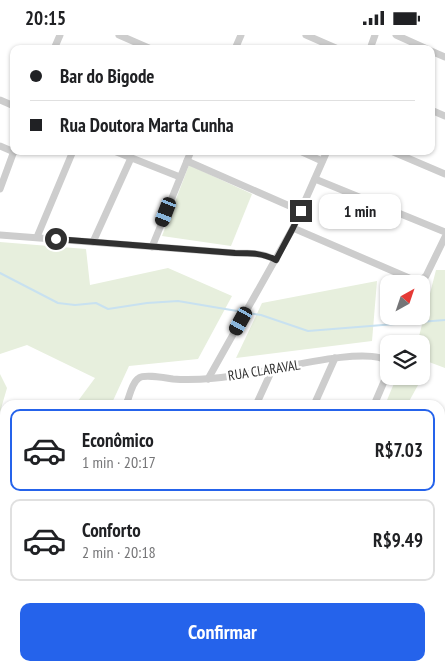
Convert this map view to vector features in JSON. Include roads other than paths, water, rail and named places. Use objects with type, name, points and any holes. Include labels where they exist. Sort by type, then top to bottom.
[{"type":"street","points":[[119,35],[142,45]]},
{"type":"street","points":[[306,35],[329,45]]},
{"type":"street","points":[[396,35],[418,45]]},
{"type":"street","points":[[0,189],[13,155]]},
{"type":"street","points":[[37,237],[71,155]]},
{"type":"street","points":[[124,155],[180,177]]},
{"type":"street","points":[[152,247],[190,155]]},
{"type":"street","points":[[309,155],[322,161]]},
{"type":"street","points":[[208,379],[293,228],[324,155]]},
{"type":"street","points":[[400,155],[445,174]]},
{"type":"street","points":[[92,242],[131,158]]},
{"type":"street","points":[[188,161],[301,211]]},
{"type":"street","points":[[315,179],[445,232]]},
{"type":"street","points":[[293,228],[416,281],[426,276],[445,237]]},
{"type":"street","points":[[0,235],[260,254],[276,260]]},
{"type":"street","points":[[316,400],[335,357]]},
{"type":"street","name":"RUA CLARAVAL","points":[[127,400],[135,381],[140,377],[182,380],[208,379],[272,370],[335,357],[380,359]]},
{"type":"street","points":[[258,400],[272,370]]},
{"type":"street","points":[[376,400],[383,385]]},
{"type":"waterway","points":[[0,273],[58,303],[75,305],[96,303],[108,309],[147,303],[178,301],[243,312]]},
{"type":"waterway","points":[[248,313],[261,315],[308,331],[445,320]]}]
